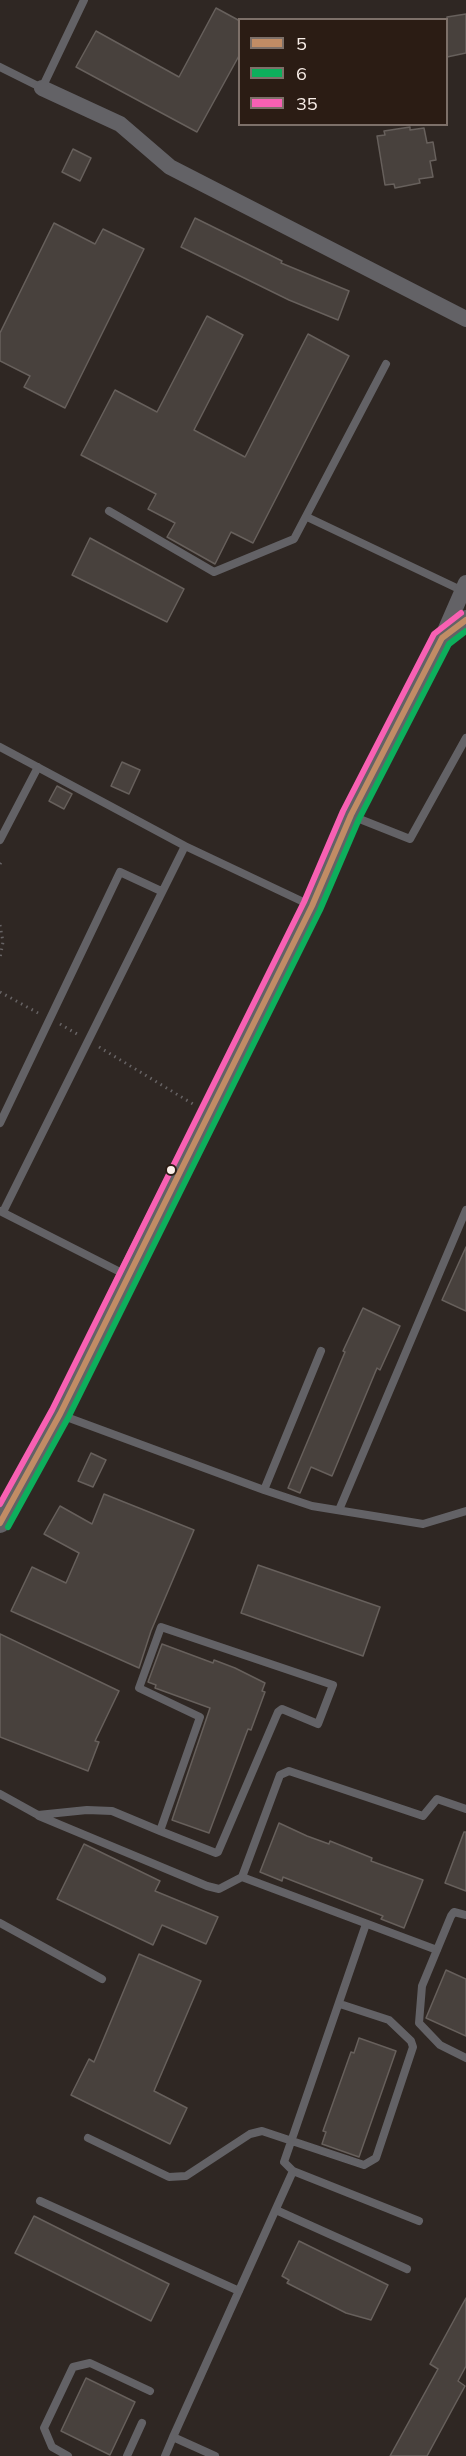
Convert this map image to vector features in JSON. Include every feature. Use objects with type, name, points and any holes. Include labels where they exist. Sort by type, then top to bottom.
[{"type":"street","points":[[42,88],[120,124],[170,167],[466,319]]},
{"type":"street","points":[[0,1523],[60,1414],[127,1275],[209,1114],[312,906],[351,815],[442,638],[464,587]]},
{"type":"street","points":[[442,638],[466,620]]},
{"type":"lane","points":[[0,67],[42,88],[84,0]]},
{"type":"lane","points":[[109,511],[214,572],[294,539],[386,364]]},
{"type":"lane","points":[[307,517],[464,587]]},
{"type":"lane","points":[[351,815],[410,839],[466,738]]},
{"type":"lane","points":[[0,747],[185,846],[312,906]]},
{"type":"lane","points":[[0,840],[38,767]]},
{"type":"lane","points":[[127,1275],[1,1211],[185,846]]},
{"type":"lane","points":[[0,1123],[120,872],[161,891]]},
{"type":"lane","points":[[339,1510],[466,1210]]},
{"type":"lane","points":[[264,1490],[321,1351]]},
{"type":"lane","points":[[60,1414],[312,1506],[423,1524],[466,1511]]},
{"type":"lane","points":[[38,1815],[87,1810],[112,1811],[160,1831],[216,1853],[220,1851],[278,1712],[282,1709],[318,1724],[333,1685],[161,1626],[139,1688],[200,1717],[160,1831]]},
{"type":"lane","points":[[0,1794],[38,1815],[219,1889],[231,1885],[242,1877],[280,1775],[289,1771],[423,1816],[437,1798],[466,1809]]},
{"type":"lane","points":[[242,1877],[436,1950]]},
{"type":"lane","points":[[466,1915],[454,1912],[436,1950],[422,1986],[419,2023],[440,2045],[466,2058]]},
{"type":"lane","points":[[0,1923],[102,1979]]},
{"type":"lane","points":[[366,1924],[284,2162],[293,2171],[419,2221]]},
{"type":"lane","points":[[88,2138],[169,2177],[192,2173],[255,2132],[262,2131],[364,2165],[376,2158],[413,2047],[411,2041],[389,2020],[340,2004]]},
{"type":"lane","points":[[165,2456],[293,2171]]},
{"type":"lane","points":[[40,2201],[239,2291]]},
{"type":"lane","points":[[276,2210],[407,2269]]},
{"type":"lane","points":[[68,2456],[51,2447],[44,2428],[73,2367],[90,2363],[150,2391]]},
{"type":"lane","points":[[127,2456],[142,2423]]},
{"type":"lane","points":[[173,2437],[215,2456]]},
{"type":"path","points":[[0,864],[3,859]]},
{"type":"path","points":[[0,926],[0,958]]},
{"type":"path","points":[[0,992],[87,1040],[209,1114]]},
{"type":"building","points":[[216,8],[238,20],[238,58],[197,132],[76,67],[96,31],[179,77]]},
{"type":"building","points":[[466,14],[466,53],[448,57],[447,17]]},
{"type":"building","points":[[410,127],[410,130],[424,128],[427,143],[433,142],[436,160],[430,161],[433,177],[419,179],[420,183],[395,188],[394,184],[385,185],[377,136],[385,135],[384,131]]},
{"type":"building","points":[[73,149],[91,158],[80,181],[62,172]]},
{"type":"building","points":[[195,218],[282,261],[281,263],[349,291],[338,320],[289,300],[181,247]]},
{"type":"building","points":[[54,223],[95,244],[103,229],[144,249],[65,408],[24,387],[30,376],[0,361],[0,333]]},
{"type":"building","points":[[207,316],[243,335],[194,430],[245,457],[308,334],[349,356],[253,543],[231,532],[215,564],[167,537],[175,523],[148,509],[156,494],[81,455],[115,390],[157,412]]},
{"type":"building","points":[[90,538],[184,589],[167,622],[72,575]]},
{"type":"building","points":[[122,762],[140,770],[129,794],[111,786]]},
{"type":"building","points":[[57,786],[72,794],[64,809],[49,801]]},
{"type":"building","points":[[466,1247],[466,1311],[442,1300]]},
{"type":"building","points":[[363,1308],[400,1326],[380,1370],[377,1368],[332,1476],[311,1467],[300,1493],[288,1488],[345,1352],[343,1351]]},
{"type":"building","points":[[91,1453],[106,1460],[93,1487],[78,1481]]},
{"type":"building","points":[[104,1494],[194,1530],[151,1631],[139,1668],[11,1611],[32,1567],[66,1583],[79,1553],[44,1534],[60,1506],[92,1524]]},
{"type":"building","points":[[258,1565],[380,1607],[363,1656],[241,1613]]},
{"type":"building","points":[[0,1634],[119,1691],[95,1741],[99,1742],[88,1771],[0,1737]]},
{"type":"building","points":[[162,1644],[213,1663],[214,1660],[265,1683],[262,1691],[265,1692],[251,1730],[248,1729],[209,1833],[172,1820],[210,1708],[155,1688],[156,1685],[148,1682]]},
{"type":"building","points":[[279,1823],[329,1844],[330,1841],[372,1858],[371,1861],[423,1880],[404,1928],[381,1919],[383,1916],[283,1877],[282,1881],[260,1872]]},
{"type":"building","points":[[464,1832],[466,1832],[466,1891],[445,1883]]},
{"type":"building","points":[[84,1844],[160,1881],[155,1891],[218,1917],[206,1944],[162,1925],[153,1945],[57,1899]]},
{"type":"building","points":[[139,1954],[201,1981],[154,2091],[187,2108],[170,2144],[71,2095],[89,2059],[94,2062]]},
{"type":"building","points":[[446,1970],[466,1979],[466,2036],[426,2018]]},
{"type":"building","points":[[359,2038],[396,2051],[359,2157],[322,2144],[326,2132],[323,2131],[351,2052],[354,2053]]},
{"type":"building","points":[[34,2216],[169,2284],[151,2321],[15,2253]]},
{"type":"building","points":[[299,2241],[388,2285],[371,2320],[346,2313],[287,2283],[289,2280],[282,2276]]},
{"type":"building","points":[[466,2298],[466,2366],[458,2381],[465,2386],[427,2456],[390,2456],[438,2369],[430,2364]]},
{"type":"building","points":[[86,2378],[135,2402],[110,2455],[61,2431]]},
{"type":"transit line","name":"35","points":[[0,1504],[52,1410],[304,902],[343,811],[434,634],[461,613]]},
{"type":"transit line","name":"5","points":[[0,1523],[60,1414],[312,906],[351,815],[442,638],[466,620]]},
{"type":"transit line","name":"6","points":[[8,1527],[68,1418],[320,910],[359,819],[449,644],[466,631]]}]
